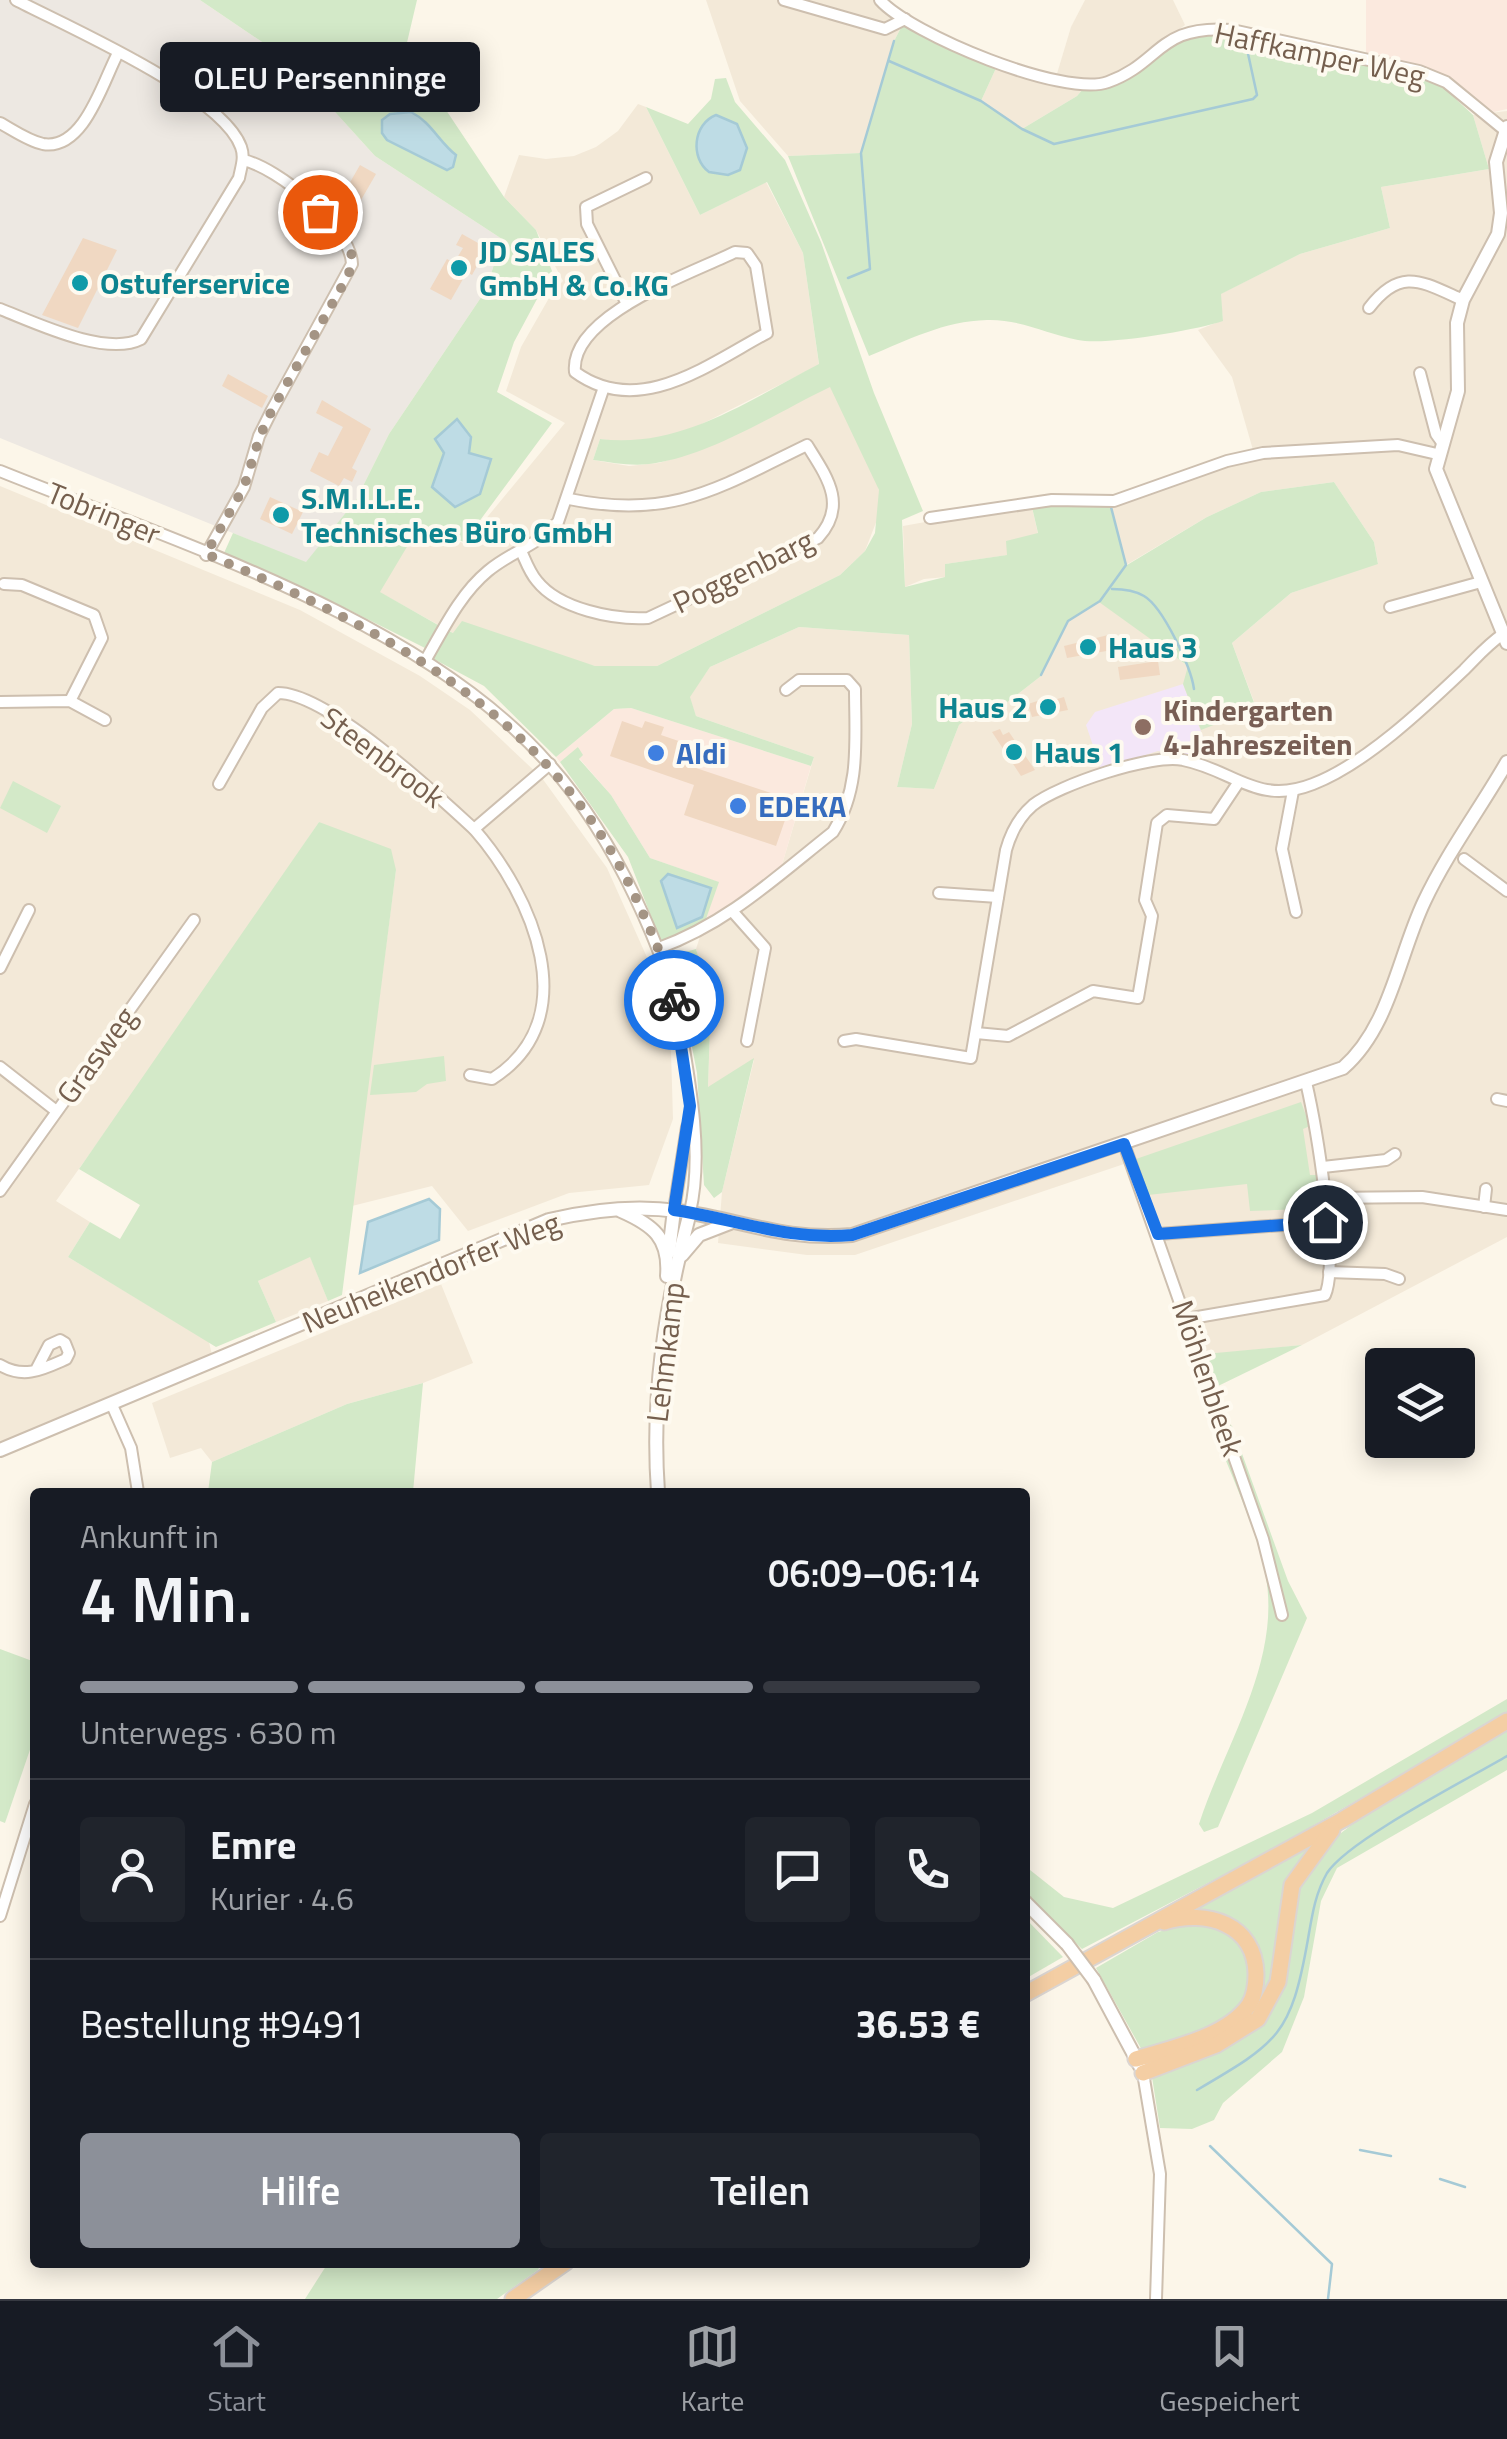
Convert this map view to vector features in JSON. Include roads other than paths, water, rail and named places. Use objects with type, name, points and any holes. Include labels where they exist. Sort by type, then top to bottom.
[{"type":"highway","points":[[1030,1991],[1342,1820],[1507,1721]]},
{"type":"highway","points":[[1140,2066],[1216,2045],[1258,2019],[1278,1982],[1292,1885],[1342,1820]]},
{"type":"highway","points":[[1140,2066],[1221,2029],[1249,2005],[1256,1983],[1256,1959],[1232,1925],[1181,1917],[1142,1930]]},
{"type":"highway","points":[[513,2299],[557,2268]]},
{"type":"street","points":[[0,309],[102,344],[130,345],[141,338],[239,178],[243,160],[241,146],[229,128],[192,95],[16,0]]},
{"type":"street","name":"Haffkamper Weg","points":[[784,0],[884,29],[906,19]]},
{"type":"street","name":"Haffkamper Weg","points":[[880,0],[906,19],[1010,67],[1048,80],[1104,84],[1182,34],[1205,28],[1232,30],[1419,71],[1446,82],[1506,130]]},
{"type":"street","points":[[0,124],[44,144],[66,140],[78,130],[118,53]]},
{"type":"street","points":[[1439,447],[1458,391],[1457,323],[1463,300],[1498,234],[1501,214],[1496,162],[1506,130]]},
{"type":"street","points":[[206,554],[244,487],[272,410],[352,264],[346,239],[320,212],[264,164],[243,160]]},
{"type":"street","points":[[627,304],[587,224],[586,207],[646,178]]},
{"type":"street","points":[[735,252],[747,253],[756,266],[767,333],[674,382],[644,391],[604,388],[575,372],[574,362],[598,322],[735,252]]},
{"type":"street","points":[[1369,308],[1385,287],[1405,281],[1421,281],[1463,300]]},
{"type":"street","points":[[844,1041],[856,1039],[971,1058],[1010,835],[1031,807],[1049,795],[1158,759],[1185,760],[1258,790],[1293,791],[1317,783],[1383,740],[1505,639],[1440,487],[1439,447],[1420,372]]},
{"type":"street","points":[[425,661],[469,590],[490,569],[522,553],[558,522],[604,388]]},
{"type":"street","name":"Poggenbarg","points":[[522,553],[536,580],[550,594],[625,620],[648,618],[818,538],[834,514],[834,493],[808,445],[675,504],[635,508],[569,499]]},
{"type":"street","points":[[930,518],[1042,501],[1114,502],[1263,452],[1398,445],[1439,447]]},
{"type":"street","name":"Tobringer","points":[[0,471],[308,599],[425,661],[478,699],[550,764],[618,860],[659,948],[679,1020],[690,1106],[695,1189],[690,1212]]},
{"type":"street","points":[[1390,606],[1481,582]]},
{"type":"street","points":[[4,584],[22,585],[94,615],[102,638],[70,702]]},
{"type":"street","points":[[659,948],[702,933],[834,832],[854,788],[855,689],[847,680],[798,680],[786,690]]},
{"type":"street","name":"Steenbrook","points":[[218,784],[262,708],[278,693],[296,693],[360,734],[474,829]]},
{"type":"street","points":[[0,702],[70,702],[105,720]]},
{"type":"street","name":"Neuheikendorfer Weg","points":[[0,1450],[549,1220],[617,1209],[674,1210],[812,1238],[852,1235],[1343,1068],[1360,1053],[1374,1032],[1424,901],[1507,762]]},
{"type":"street","points":[[470,1075],[492,1079],[522,1056],[538,1023],[544,994],[541,958],[522,905],[505,872],[474,829],[550,764]]},
{"type":"street","points":[[976,1033],[1008,1036],[1093,991],[1138,998],[1152,916],[1144,900],[1157,823],[1167,815],[1214,819],[1238,782]]},
{"type":"street","points":[[1293,791],[1282,849],[1296,912]]},
{"type":"street","points":[[1464,859],[1507,892]]},
{"type":"street","points":[[939,892],[998,898]]},
{"type":"street","points":[[0,968],[29,910]]},
{"type":"street","points":[[732,912],[765,948],[747,1042]]},
{"type":"street","name":"Grasweg","points":[[0,1191],[194,920]]},
{"type":"street","points":[[0,1067],[55,1110]]},
{"type":"street","points":[[1186,1319],[1324,1295],[1328,1272],[1323,1167],[1306,1082]]},
{"type":"street","name":"Tobringer","points":[[674,1210],[690,1106]]},
{"type":"street","name":"Möhlenbleek","points":[[1124,1144],[1271,1562],[1282,1615]]},
{"type":"street","points":[[1323,1167],[1386,1160],[1395,1154]]},
{"type":"street","points":[[1484,1207],[1486,1189]]},
{"type":"street","points":[[1324,1198],[1422,1197],[1507,1210]]},
{"type":"street","points":[[617,1209],[656,1229],[672,1265]]},
{"type":"street","name":"Lehmkamp","points":[[658,1488],[654,1408],[672,1265],[674,1210]]},
{"type":"street","name":"Lehmkamp","points":[[672,1265],[690,1212]]},
{"type":"street","points":[[672,1265],[694,1239],[733,1222]]},
{"type":"street","points":[[1158,1234],[1325,1222]]},
{"type":"street","points":[[1328,1272],[1399,1278]]},
{"type":"street","points":[[0,1365],[18,1375],[36,1370]]},
{"type":"street","points":[[112,1405],[131,1448],[137,1488]]},
{"type":"street","points":[[0,1916],[30,1820]]},
{"type":"street","points":[[1030,1907],[1067,1944],[1094,1980],[1140,2066],[1160,2174],[1156,2299]]},
{"type":"water","points":[[411,112],[456,155],[453,167],[447,170],[387,140],[382,133],[382,120],[390,114]]},
{"type":"water","points":[[716,115],[737,124],[747,148],[740,170],[728,175],[709,172],[697,150],[699,133],[708,119]]},
{"type":"water","points":[[457,419],[471,437],[469,453],[491,459],[480,494],[455,507],[432,487],[444,453],[435,439]]},
{"type":"water","points":[[668,874],[711,888],[702,917],[677,928],[661,881]]},
{"type":"water","points":[[429,1199],[440,1209],[439,1240],[360,1273],[368,1222]]},
{"type":"waterway","points":[[848,278],[870,269],[861,153],[894,41]]},
{"type":"waterway","points":[[889,61],[981,101],[1022,129],[1054,144],[1253,99],[1257,95],[1247,49]]},
{"type":"waterway","points":[[1041,675],[1068,621],[1100,601],[1126,565],[1111,507]]},
{"type":"waterway","points":[[1112,589],[1136,592],[1151,602],[1175,638],[1194,689]]},
{"type":"waterway","points":[[1197,2090],[1247,2060],[1277,2032],[1287,2016],[1302,1971],[1317,1897],[1327,1873],[1339,1859],[1438,1794],[1507,1756]]},
{"type":"waterway","points":[[1210,2146],[1332,2264],[1328,2299]]},
{"type":"waterway","points":[[1360,2150],[1391,2156]]},
{"type":"waterway","points":[[1440,2179],[1465,2187]]},
{"type":"place","name":"OLEU Persenninge","points":[[320,212]]},
{"type":"place","name":"JD SALES GmbH & Co.KG","points":[[459,268]]},
{"type":"place","name":"Ostuferservice","points":[[80,283]]},
{"type":"place","name":"S.M.I.L.E. Technisches Büro GmbH","points":[[281,515]]},
{"type":"place","name":"Haus 3","points":[[1088,647]]},
{"type":"place","name":"Haus 2","points":[[1048,707]]},
{"type":"place","name":"Kindergarten 4-Jahreszeiten","points":[[1143,727]]},
{"type":"place","name":"Haus 1","points":[[1014,752]]},
{"type":"place","name":"Aldi","points":[[656,753]]},
{"type":"place","name":"EDEKA","points":[[738,806]]}]
